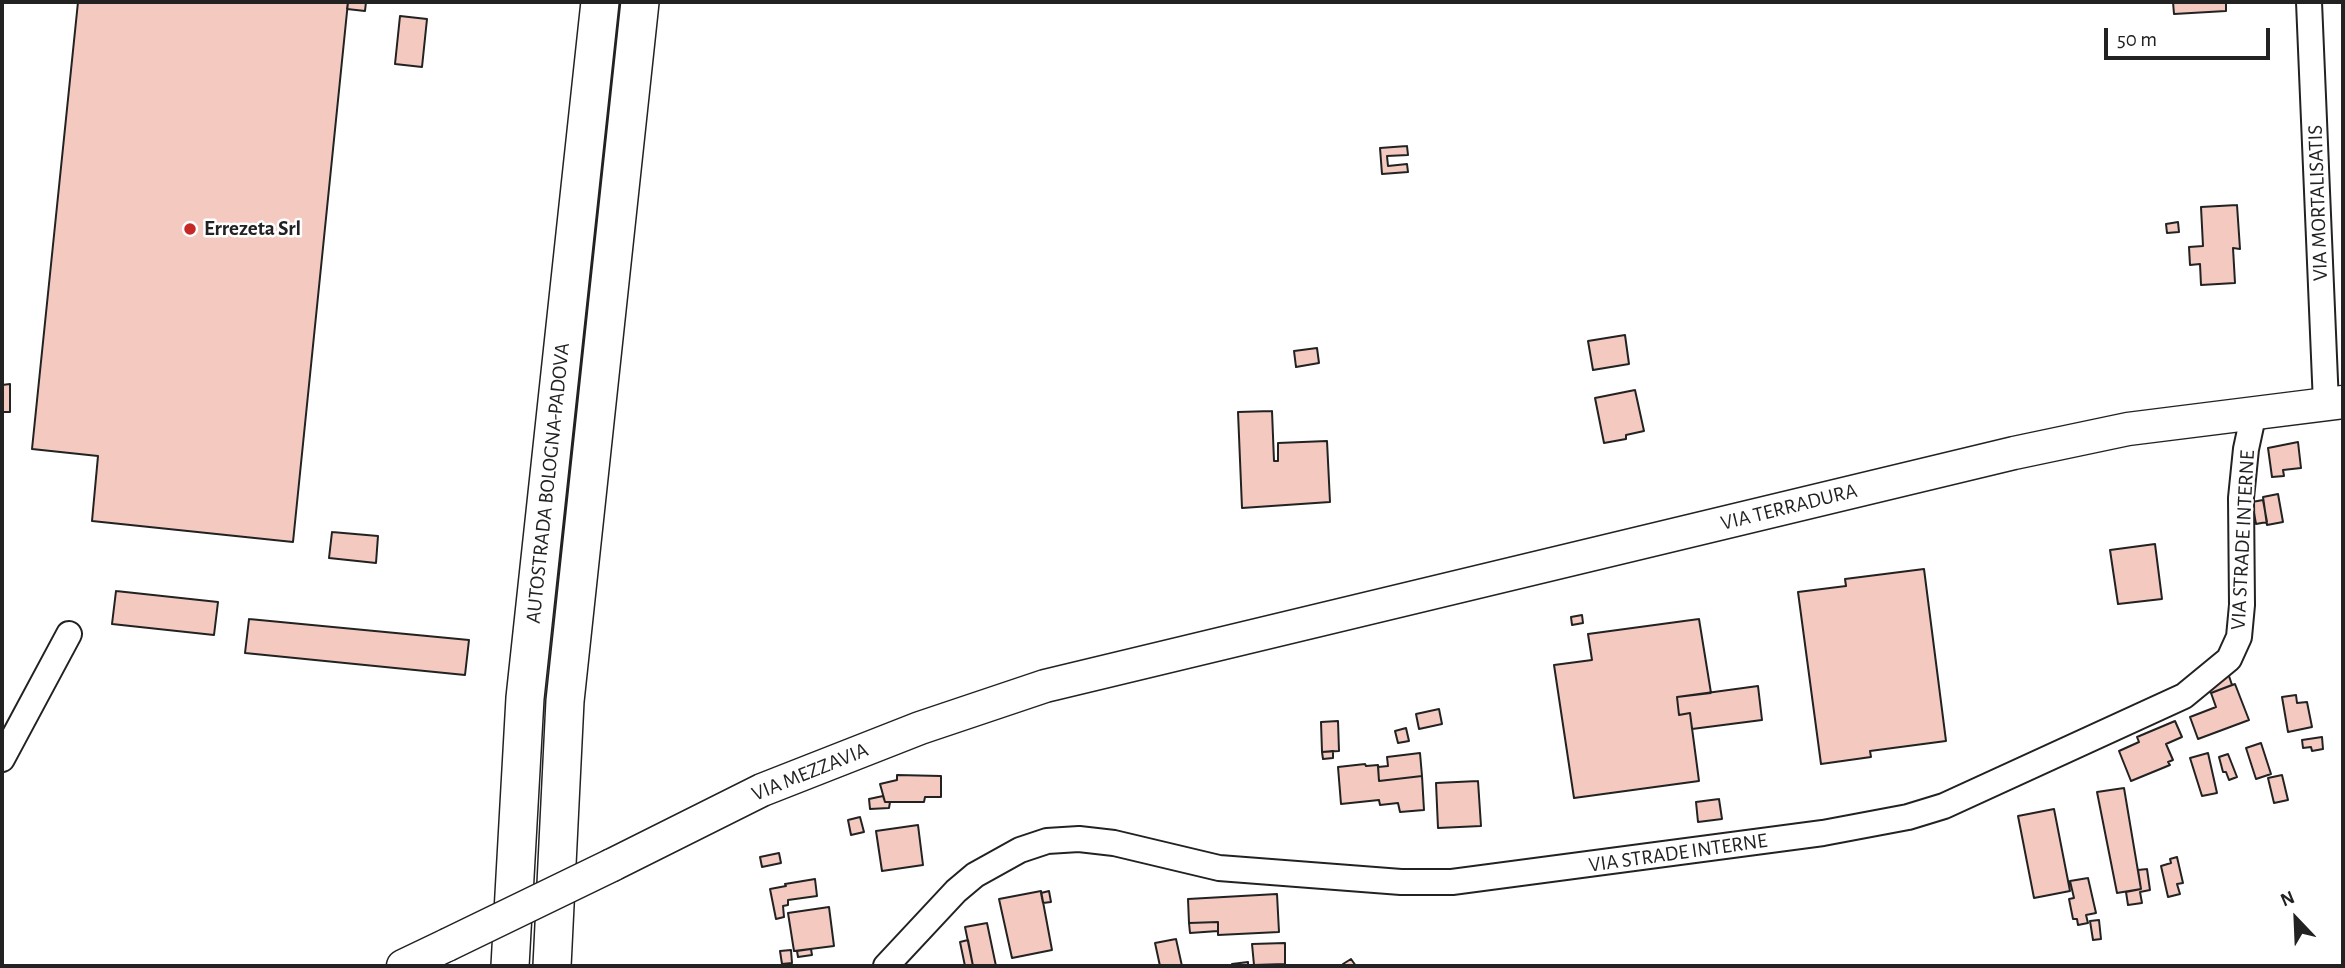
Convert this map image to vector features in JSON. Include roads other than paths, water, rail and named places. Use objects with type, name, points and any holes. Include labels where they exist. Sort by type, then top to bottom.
[{"type":"highway","name":"AUTOSTRADA BOLOGNA-PADOVA","points":[[510,966],[524,698],[600,2]]},
{"type":"highway","name":"AUTOSTRADA BOLOGNA-PADOVA","points":[[552,966],[565,701],[640,2]]},
{"type":"main road","name":"VIA TERRADURA","points":[[1240,639],[2014,453],[2128,429],[2334,403]]},
{"type":"main road","name":"VIA MEZZAVIA","points":[[404,966],[762,790],[920,729],[1045,686],[1240,639]]},
{"type":"street","name":"VIA MORTALISATIS","points":[[2309,2],[2334,403]]},
{"type":"street","name":"VIA STRADE INTERNE","points":[[887,966],[956,891],[975,875],[1020,850],[1047,841],[1079,839],[1114,844],[1233,869],[1401,882],[1451,882],[1823,833],[1908,817],[1944,806],[2184,696],[2229,659],[2239,637],[2242,605],[2241,498],[2246,449],[2254,412]]},
{"type":"street","points":[[2,759],[69,634]]},
{"type":"place","name":"Errezeta Srl","points":[[190,229]]}]
